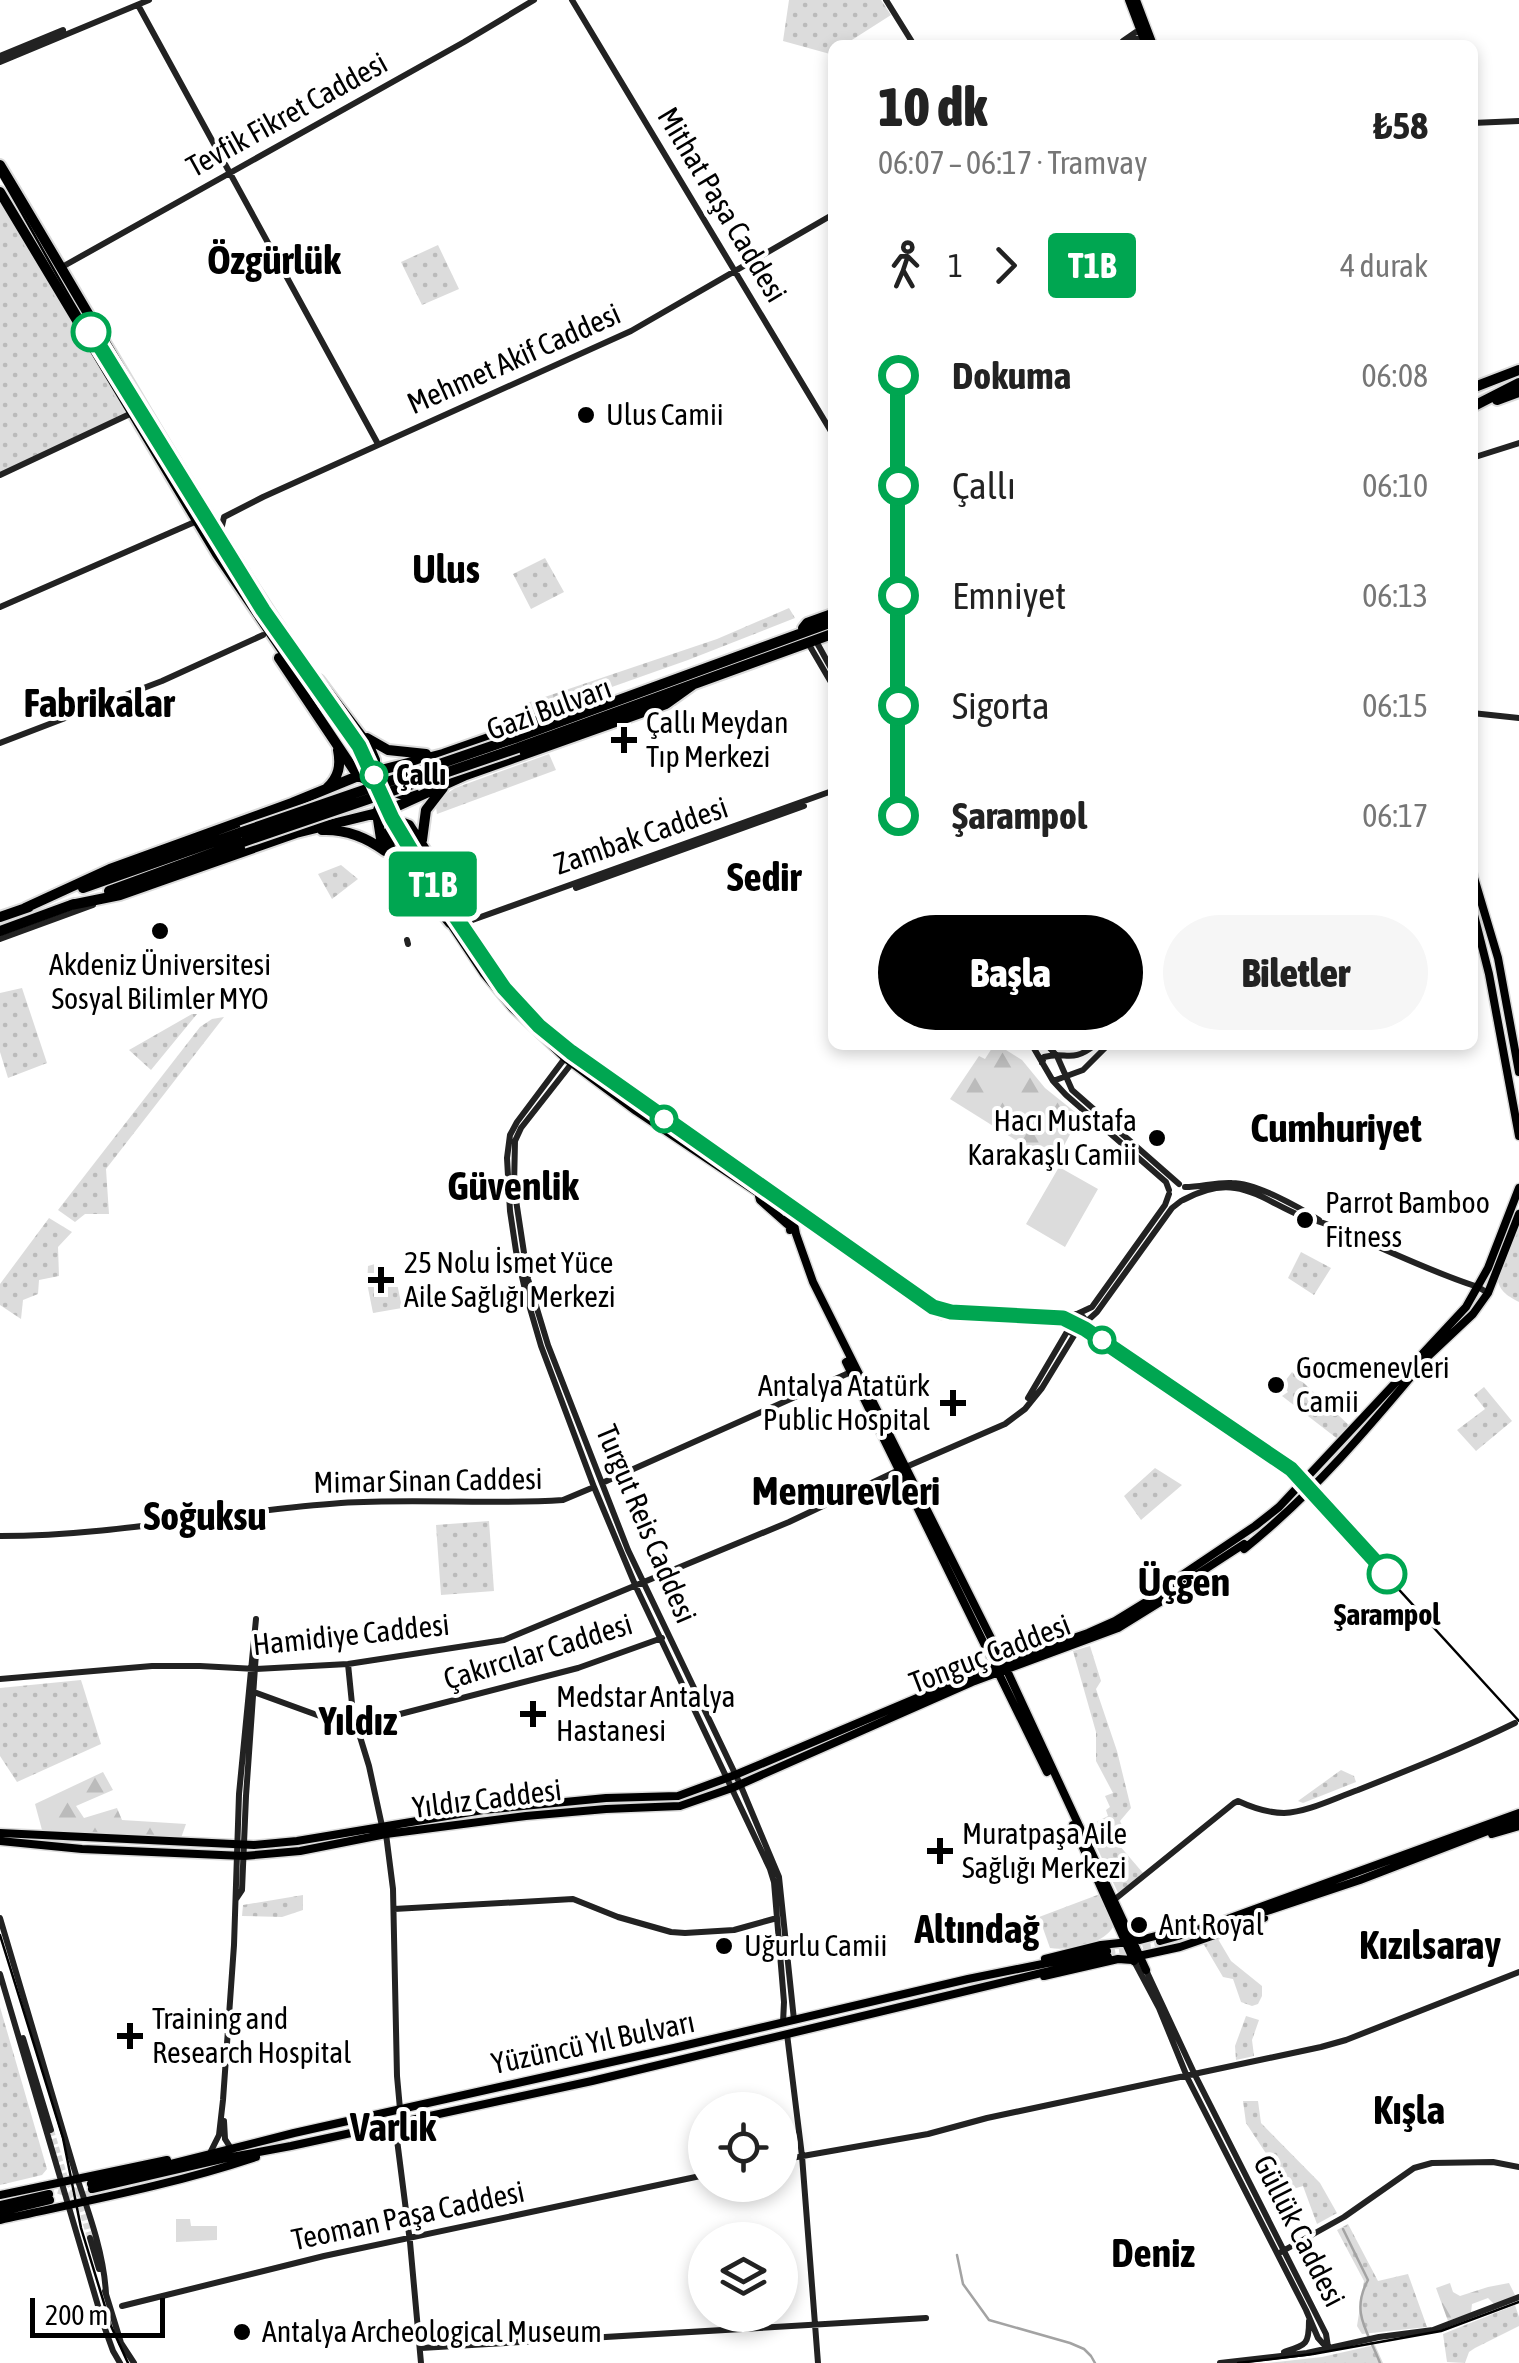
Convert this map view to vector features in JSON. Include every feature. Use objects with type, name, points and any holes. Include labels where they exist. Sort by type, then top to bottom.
[{"type":"highway","points":[[0,165],[153,426],[314,688],[242,593]]},
{"type":"highway","points":[[0,192],[263,634],[312,710],[370,788]]},
{"type":"highway","points":[[55,282],[62,267]]},
{"type":"highway","points":[[1478,383],[1517,377]]},
{"type":"highway","points":[[1478,395],[1517,377]]},
{"type":"highway","points":[[1478,404],[1517,377]]},
{"type":"highway","points":[[1478,406],[1519,392]]},
{"type":"highway","points":[[258,594],[372,752],[376,770],[370,788],[363,806],[348,820]]},
{"type":"highway","points":[[798,634],[807,623],[828,615]]},
{"type":"highway","name":"Gazi Bulvarı","points":[[516,743],[610,703],[828,623]]},
{"type":"highway","name":"Gazi Bulvarı","points":[[0,918],[828,636]]},
{"type":"highway","points":[[71,905],[120,895],[296,832],[400,805],[448,782],[666,704],[694,684]]},
{"type":"highway","points":[[312,710],[325,721],[336,718],[330,695]]},
{"type":"highway","points":[[25,908],[110,869],[358,776],[443,754],[580,706],[610,703]]},
{"type":"highway","points":[[354,728],[388,750],[443,754]]},
{"type":"highway","points":[[328,789],[340,767],[336,744]]},
{"type":"highway","points":[[408,763],[398,769],[376,813],[381,839],[450,923]]},
{"type":"highway","points":[[423,846],[426,810],[448,782]]},
{"type":"highway","points":[[328,789],[370,788],[407,795],[430,790]]},
{"type":"highway","points":[[384,793],[411,818],[423,846]]},
{"type":"highway","points":[[392,851],[386,836],[390,828],[399,823],[409,824],[465,924]]},
{"type":"highway","points":[[296,832],[346,832],[376,844],[402,862]]},
{"type":"highway","points":[[450,923],[399,833],[465,924]]},
{"type":"highway","name":"Gazi Bulvarı","points":[[0,935],[243,837]]},
{"type":"main road","points":[[1132,0],[1147,39]]},
{"type":"main road","points":[[1478,891],[1498,958],[1519,1072]]},
{"type":"main road","points":[[450,923],[506,1000],[568,1060],[792,1216]]},
{"type":"main road","points":[[465,924],[513,994],[572,1051],[798,1207]]},
{"type":"main road","points":[[1478,930],[1490,974],[1519,1136]]},
{"type":"main road","points":[[1244,1541],[1299,1488],[1466,1306],[1488,1268],[1519,1188]]},
{"type":"main road","points":[[758,1193],[760,1200],[782,1218],[793,1234]]},
{"type":"main road","points":[[793,1234],[792,1216],[794,1206],[798,1207]]},
{"type":"main road","points":[[1414,1363],[1349,1439],[1403,1380],[1473,1314],[1488,1294],[1519,1214]]},
{"type":"main road","points":[[793,1234],[804,1224]]},
{"type":"main road","name":"Güllük Caddesi","points":[[793,1234],[804,1272],[901,1467]]},
{"type":"main road","name":"Güllük Caddesi","points":[[793,1234],[901,1467],[1114,1900],[1131,1950]]},
{"type":"main road","points":[[1244,1541],[1309,1491],[1426,1359]]},
{"type":"main road","points":[[1316,1476],[1333,1458]]},
{"type":"main road","name":"Tonguç Caddesi","points":[[732,1776],[1001,1667],[1118,1628],[1244,1541]]},
{"type":"main road","name":"Güllük Caddesi","points":[[1001,1667],[1118,1925],[1146,1970]]},
{"type":"main road","name":"Tonguç Caddesi","points":[[736,1786],[1001,1667]]},
{"type":"main road","name":"Yıldız Caddesi","points":[[384,1830],[484,1810],[678,1796],[732,1776]]},
{"type":"main road","name":"Yıldız Caddesi","points":[[241,1851],[384,1830],[606,1808],[680,1806],[736,1786]]},
{"type":"main road","points":[[1146,1970],[1144,1960],[1158,1946],[1206,1926],[1449,1834],[1519,1816]]},
{"type":"main road","points":[[969,1984],[1158,1946],[1421,1858],[1519,1816]]},
{"type":"main road","points":[[0,1833],[241,1851]]},
{"type":"main road","points":[[0,1841],[82,1849],[241,1851]]},
{"type":"main road","points":[[1107,1955],[1118,1925]]},
{"type":"main road","points":[[1131,1950],[1136,1940],[1144,1939],[1158,1946]]},
{"type":"main road","points":[[969,1984],[1000,1985],[1107,1955],[1124,1958],[1144,1939]]},
{"type":"main road","name":"Yüzüncü Yıl Bulvarı","points":[[92,2183],[400,2109],[969,1984]]},
{"type":"main road","name":"Yüzüncü Yıl Bulvarı","points":[[92,2183],[284,2148],[607,2078],[969,1984]]},
{"type":"main road","points":[[0,2196],[77,2179],[92,2183],[280,2137]]},
{"type":"main road","points":[[172,2176],[284,2148]]},
{"type":"main road","points":[[0,2212],[85,2201],[215,2171],[284,2148]]},
{"type":"main road","points":[[0,2212],[50,2197]]},
{"type":"street","points":[[0,59],[150,0]]},
{"type":"street","name":"Tevfik Fikret Caddesi","points":[[62,267],[534,0]]},
{"type":"street","name":"Mithat Paşa Caddesi","points":[[572,0],[828,427]]},
{"type":"street","points":[[886,0],[911,40]]},
{"type":"street","points":[[138,2],[378,444]]},
{"type":"street","points":[[1124,40],[1136,32],[1147,39]]},
{"type":"street","points":[[1478,122],[1519,121]]},
{"type":"street","name":"Mehmet Akif Caddesi","points":[[221,536],[224,516],[631,331],[828,217]]},
{"type":"street","points":[[0,474],[132,414]]},
{"type":"street","points":[[1478,456],[1519,443]]},
{"type":"street","points":[[0,607],[197,521]]},
{"type":"street","points":[[0,744],[162,680],[263,634]]},
{"type":"street","points":[[812,642],[828,664]]},
{"type":"street","points":[[812,642],[828,676]]},
{"type":"street","points":[[1478,715],[1519,718]]},
{"type":"street","name":"Zambak Caddesi","points":[[465,924],[828,795]]},
{"type":"street","points":[[0,935],[120,895]]},
{"type":"street","points":[[1035,1050],[1066,1096],[1166,1182],[1172,1200],[1182,1201]]},
{"type":"street","points":[[1052,1050],[1057,1056]]},
{"type":"street","points":[[1056,1050],[1072,1090],[1182,1186],[1187,1194],[1182,1201]]},
{"type":"street","points":[[1042,1063],[1047,1056],[1080,1056],[1088,1050]]},
{"type":"street","points":[[1072,1090],[1074,1080],[1103,1050]]},
{"type":"street","points":[[568,1060],[572,1051]]},
{"type":"street","name":"Turgut Reis Caddesi","points":[[568,1060],[510,1136],[508,1186],[516,1251],[541,1346],[598,1485],[662,1638],[732,1776]]},
{"type":"street","points":[[1053,1081],[1083,1070]]},
{"type":"street","points":[[1074,1315],[1092,1307],[1165,1205],[1169,1192],[1182,1186],[1232,1182],[1247,1185],[1324,1224]]},
{"type":"street","points":[[792,1216],[940,1317],[1083,1332],[1086,1322],[1172,1208],[1194,1194],[1234,1188],[1488,1294]]},
{"type":"street","points":[[798,1207],[932,1299],[947,1305],[1074,1315],[1086,1322]]},
{"type":"street","points":[[1070,1330],[1074,1315]]},
{"type":"street","name":"Hamidiye Caddesi","points":[[0,1679],[152,1666],[253,1669],[348,1664],[504,1640],[790,1522],[901,1467],[1014,1418],[1044,1384],[1070,1330]]},
{"type":"street","name":"Mimar Sinan Caddesi","points":[[0,1536],[108,1530],[261,1510],[377,1501],[562,1500],[851,1372]]},
{"type":"street","name":"Turgut Reis Caddesi","points":[[640,1586],[732,1776],[770,1869],[789,2021]]},
{"type":"street","points":[[211,2151],[219,2135],[223,2100],[254,1692],[253,1669],[256,1619],[258,1635],[253,1669],[242,1751],[241,1851]]},
{"type":"street","name":"Çakırcılar Caddesi","points":[[356,1726],[578,1668],[662,1638]]},
{"type":"street","points":[[348,1664],[356,1726],[384,1830],[394,1908],[400,2109]]},
{"type":"street","points":[[254,1692],[356,1726]]},
{"type":"street","points":[[1114,1900],[1238,1801],[1269,1811],[1297,1810],[1406,1772],[1516,1722]]},
{"type":"street","name":"Turgut Reis Caddesi","points":[[736,1786],[779,1877],[789,2021]]},
{"type":"street","points":[[394,1908],[573,1899],[618,1918],[685,1933],[734,1930],[777,1918]]},
{"type":"street","points":[[0,1918],[85,2201],[105,2275],[106,2296],[112,2304],[122,2306]]},
{"type":"street","name":"Güllük Caddesi","points":[[1131,1950],[1280,2252],[1326,2334],[1328,2348]]},
{"type":"street","name":"Güllük Caddesi","points":[[1146,1970],[1191,2076]]},
{"type":"street","points":[[798,2157],[898,2140],[1346,2040],[1519,1972]]},
{"type":"street","points":[[0,1974],[3,1998],[30,2059],[52,2130]]},
{"type":"street","points":[[11,2014],[104,2326],[120,2363]]},
{"type":"street","points":[[788,2034],[818,2363]]},
{"type":"street","points":[[223,2100],[225,2139],[230,2147]]},
{"type":"street","points":[[395,2124],[421,2363]]},
{"type":"street","points":[[39,2188],[54,2173],[52,2149]]},
{"type":"street","points":[[1280,2252],[1344,2217],[1414,2168],[1432,2163],[1492,2162],[1519,2167]]},
{"type":"street","points":[[73,2164],[92,2183]]},
{"type":"street","name":"Teoman Paşa Caddesi","points":[[122,2306],[410,2237],[688,2179]]},
{"type":"street","points":[[90,2238],[119,2335],[134,2363]]},
{"type":"street","name":"Güllük Caddesi","points":[[1280,2252],[1318,2338],[1328,2348]]},
{"type":"street","points":[[1220,2363],[1442,2328],[1519,2298]]},
{"type":"street","points":[[119,2335],[114,2312],[122,2306]]},
{"type":"street","points":[[420,2348],[926,2318]]},
{"type":"street","points":[[1275,2356],[1304,2346],[1310,2320]]},
{"type":"green space","points":[[789,0],[881,0],[891,15],[852,40],[828,40],[828,53],[783,41]]},
{"type":"green space","points":[[0,192],[132,413],[0,475]]},
{"type":"green space","points":[[438,245],[459,289],[422,305],[401,262]]},
{"type":"green space","points":[[545,558],[564,592],[531,609],[513,574]]},
{"type":"green space","points":[[789,608],[795,618],[688,660],[530,716],[524,704],[717,639]]},
{"type":"green space","points":[[342,715],[373,761],[356,765],[328,726]]},
{"type":"green space","points":[[549,754],[556,770],[437,814],[442,797],[455,788]]},
{"type":"green space","points":[[341,865],[358,879],[332,899],[318,874]]},
{"type":"green space","points":[[22,988],[47,1063],[8,1078],[0,1052],[0,993]]},
{"type":"green space","points":[[197,1014],[151,1070],[129,1050]]},
{"type":"green space","points":[[224,1017],[106,1169],[109,1214],[85,1214],[75,1222],[58,1210],[200,1027]]},
{"type":"green space","points":[[991,1050],[1006,1050],[1022,1060],[1045,1088],[1080,1116],[1054,1164],[950,1099],[979,1056],[985,1059]]},
{"type":"green space","points":[[1059,1167],[1098,1189],[1065,1247],[1026,1224]]},
{"type":"green space","points":[[49,1218],[72,1232],[58,1247],[59,1276],[39,1280],[38,1294],[23,1300],[21,1319],[0,1305],[0,1284]]},
{"type":"green space","points":[[1519,1223],[1519,1302],[1504,1292],[1497,1276]]},
{"type":"green space","points":[[1301,1252],[1331,1268],[1314,1295],[1288,1278]]},
{"type":"green space","points":[[375,1264],[384,1288],[397,1283],[402,1308],[373,1313],[367,1283],[368,1266]]},
{"type":"green space","points":[[1292,1372],[1351,1427],[1339,1440],[1282,1396],[1288,1392],[1282,1385]]},
{"type":"green space","points":[[1484,1387],[1512,1421],[1476,1451],[1457,1430],[1485,1409],[1474,1395]]},
{"type":"green space","points":[[1155,1468],[1182,1485],[1141,1520],[1124,1496]]},
{"type":"green space","points":[[489,1521],[494,1591],[441,1595],[436,1525]]},
{"type":"green space","points":[[1090,1646],[1101,1681],[1096,1689],[1131,1808],[1120,1821],[1127,1835],[1119,1845],[1143,1873],[1118,1893],[1093,1839],[1096,1822],[1108,1816],[1106,1810],[1110,1807],[1105,1796],[1113,1793],[1096,1761],[1096,1732],[1073,1651]]},
{"type":"green space","points":[[81,1680],[101,1744],[17,1782],[0,1756],[0,1688]]},
{"type":"green space","points":[[1341,1770],[1354,1776],[1356,1782],[1303,1803],[1298,1801]]},
{"type":"green space","points":[[103,1772],[113,1790],[76,1806],[84,1818],[117,1808],[122,1820],[186,1824],[181,1838],[42,1830],[35,1804]]},
{"type":"green space","points":[[1100,1894],[1113,1927],[1108,1933],[1085,1945],[1050,1948],[1039,1917]]},
{"type":"green space","points":[[303,1895],[303,1910],[282,1917],[242,1916],[243,1905]]},
{"type":"green space","points":[[1218,1939],[1231,1961],[1262,1986],[1258,2004],[1241,2002],[1233,1979],[1223,1977],[1203,1943]]},
{"type":"green space","points":[[0,2007],[47,2169],[42,2175],[0,2185]]},
{"type":"green space","points":[[1246,2016],[1259,2020],[1252,2040],[1254,2056],[1236,2060],[1235,2046]]},
{"type":"green space","points":[[302,2046],[342,2047],[343,2059],[303,2066]]},
{"type":"green space","points":[[1243,2101],[1258,2101],[1261,2123],[1320,2183],[1337,2213],[1317,2224],[1303,2186],[1290,2190],[1246,2123]]},
{"type":"green space","points":[[176,2219],[190,2219],[191,2226],[217,2226],[217,2240],[176,2242]]},
{"type":"green space","points":[[1348,2224],[1378,2281],[1408,2274],[1427,2327],[1362,2334],[1357,2326],[1364,2281],[1337,2230]]},
{"type":"green space","points":[[1450,2283],[1453,2292],[1460,2296],[1509,2283],[1515,2295],[1495,2305],[1488,2298],[1472,2304],[1471,2313],[1448,2321],[1436,2288]]},
{"type":"green space","points":[[1515,2305],[1519,2326],[1469,2352],[1465,2363],[1447,2362],[1443,2334]]},
{"type":"green space","points":[[1375,2345],[1383,2363],[1268,2363],[1322,2357]]},
{"type":"waterway","points":[[1343,2229],[1368,2280],[1361,2312],[1380,2363]]},
{"type":"waterway","points":[[957,2255],[963,2284],[989,2320],[1070,2343],[1084,2349],[1095,2363]]},
{"type":"tunnel","points":[[310,691],[348,742],[367,778]]},
{"type":"tunnel","points":[[1334,1459],[1350,1440]]},
{"type":"tunnel","points":[[1296,1498],[1317,1477]]},
{"type":"tunnel","points":[[1242,1540],[1280,1510]]},
{"type":"tunnel","points":[[1107,1951],[1156,1941]]},
{"type":"tunnel","points":[[1108,1957],[1162,1945]]},
{"type":"tunnel","points":[[51,2130],[65,2178],[74,2191]]},
{"type":"tunnel","points":[[74,2191],[92,2195],[172,2176]]},
{"type":"tunnel","points":[[0,2200],[53,2188],[68,2193]]},
{"type":"tunnel","points":[[68,2193],[81,2207],[90,2238]]},
{"type":"tram line","points":[[0,175],[163,452],[316,687]]},
{"type":"tram line","name":"T1B","points":[[91,332],[263,610],[359,746],[392,818],[417,860],[504,988],[539,1026],[664,1119],[933,1307],[951,1312],[1063,1318],[1085,1329],[1280,1460],[1387,1574]]},
{"type":"tram line","points":[[398,833],[451,920],[491,975],[561,1049],[933,1310],[1067,1321],[1278,1463],[1297,1478],[1519,1721]]},
{"type":"tram line","points":[[0,1935],[63,2138],[81,2228],[111,2326],[128,2363]]},
{"type":"tram line","points":[[1238,2363],[1441,2331],[1519,2302]]},
{"type":"place","name":"Ulus Camii","points":[[586,415]]},
{"type":"place","name":"Çallı Meydan Tıp Merkezi","points":[[624,740]]},
{"type":"place","name":"Çallı","points":[[374,775]]},
{"type":"place","name":"Akdeniz Üniversitesi Sosyal Bilimler MYO","points":[[160,931]]},
{"type":"place","name":"Hacı Mustafa Karakaşlı Camii","points":[[1157,1138]]},
{"type":"place","name":"Parrot Bamboo Fitness","points":[[1305,1220]]},
{"type":"place","name":"25 Nolu İsmet Yüce Aile Sağlığı Merkezi","points":[[381,1280]]},
{"type":"place","name":"Gocmenevleri Camii","points":[[1276,1385]]},
{"type":"place","name":"Antalya Atatürk Public Hospital","points":[[953,1403]]},
{"type":"place","name":"Şarampol","points":[[1387,1574]]},
{"type":"place","name":"Medstar Antalya Hastanesi","points":[[533,1714]]},
{"type":"place","name":"Muratpaşa Aile Sağlığı Merkezi","points":[[940,1851]]},
{"type":"place","name":"Ant Royal","points":[[1139,1925]]},
{"type":"place","name":"Uğurlu Camii","points":[[724,1946]]},
{"type":"place","name":"Training and Research Hospital","points":[[130,2036]]},
{"type":"place","name":"Antalya Archeological Museum","points":[[242,2332]]},
{"type":"district","name":"Özgürlük","points":[[274,260]]},
{"type":"district","name":"Ulus","points":[[446,569]]},
{"type":"district","name":"Fabrikalar","points":[[99,703]]},
{"type":"district","name":"Sedir","points":[[764,877]]},
{"type":"district","name":"Cumhuriyet","points":[[1336,1128]]},
{"type":"district","name":"Güvenlik","points":[[513,1186]]},
{"type":"district","name":"Memurevleri","points":[[846,1491]]},
{"type":"district","name":"Soğuksu","points":[[205,1516]]},
{"type":"district","name":"Üçgen","points":[[1184,1582]]},
{"type":"district","name":"Yıldız","points":[[358,1721]]},
{"type":"district","name":"Altındağ","points":[[977,1929]]},
{"type":"district","name":"Kızılsaray","points":[[1430,1945]]},
{"type":"district","name":"Kışla","points":[[1409,2110]]},
{"type":"district","name":"Varlık","points":[[393,2127]]},
{"type":"district","name":"Deniz","points":[[1153,2253]]}]
